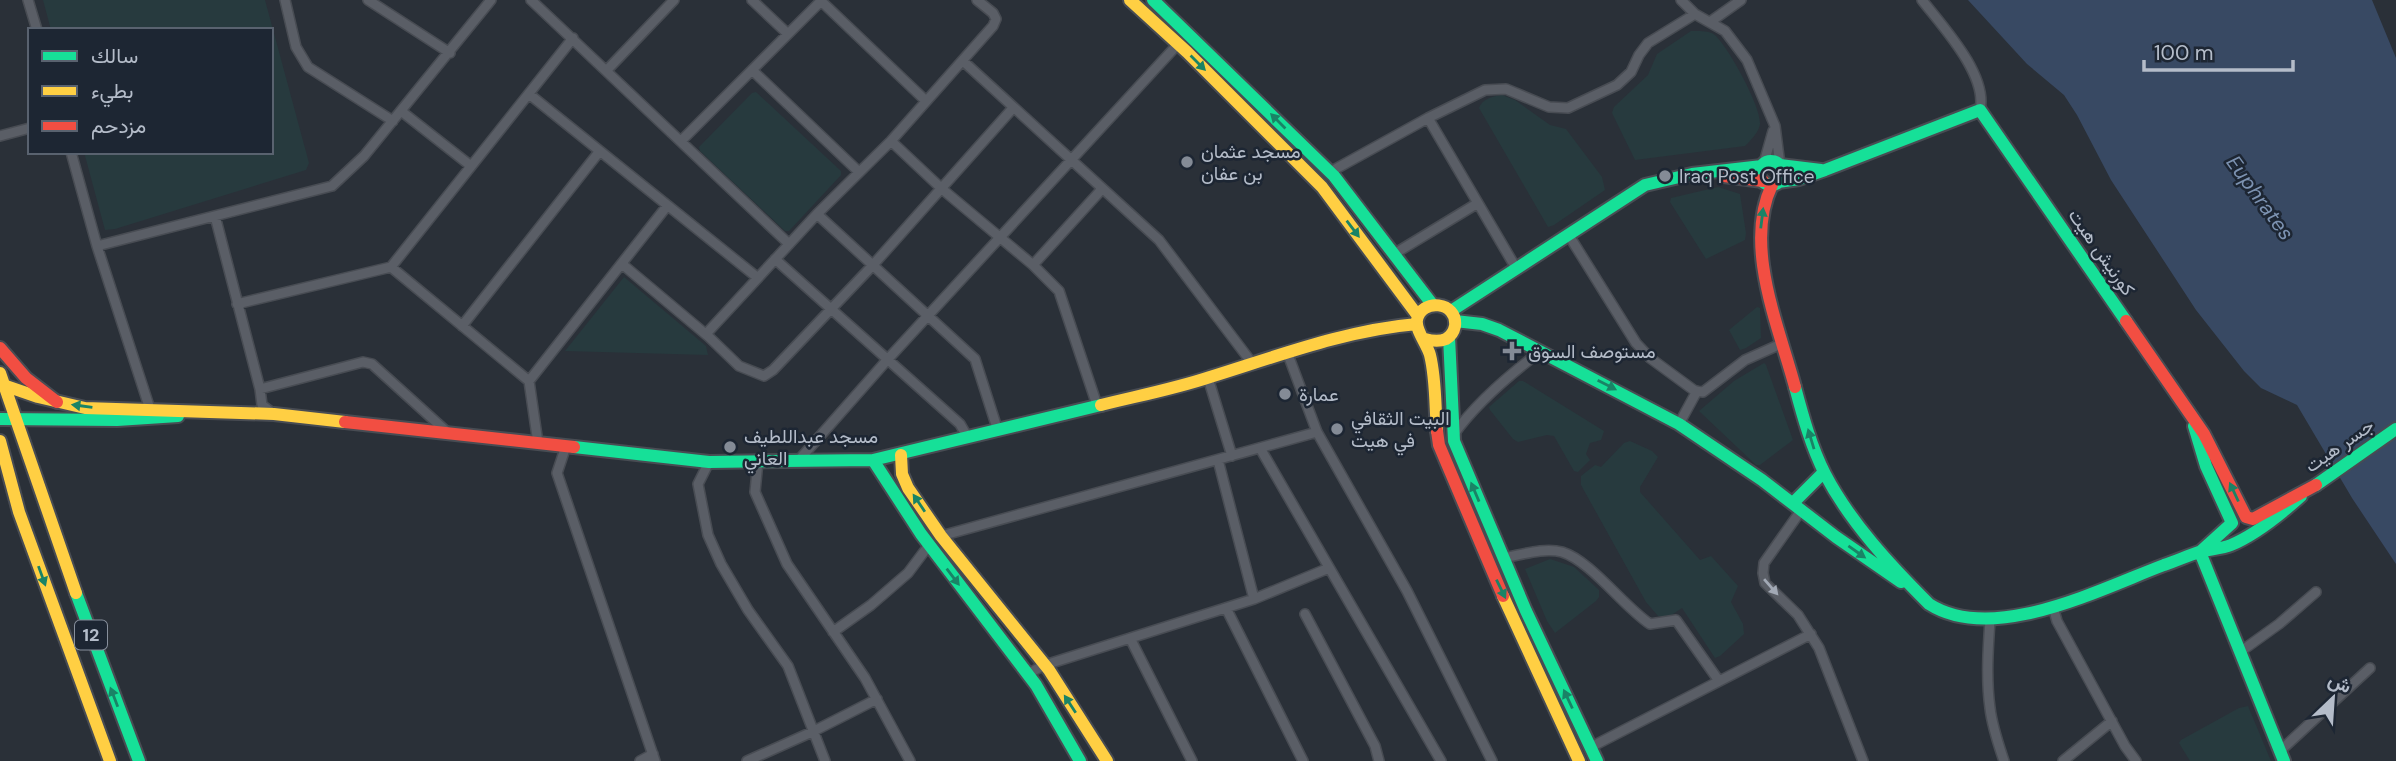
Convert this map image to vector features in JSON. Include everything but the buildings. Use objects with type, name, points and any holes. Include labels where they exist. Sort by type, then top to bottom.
[{"type":"main road","points":[[1130,0],[1322,187],[1418,320],[1431,360],[1439,445],[1488,563],[1579,761]]},
{"type":"main road","points":[[1153,0],[1330,172],[1432,304]]},
{"type":"main road","points":[[1706,173],[1771,183],[1800,179],[1980,110]]},
{"type":"main road","name":"كورنيش هيت","points":[[1980,110],[2192,416],[2215,453],[2246,517],[2253,519],[2304,493]]},
{"type":"main road","points":[[1453,316],[1516,268],[1645,185],[1774,162],[1825,170]]},
{"type":"main road","points":[[1763,165],[1759,172],[1771,183]]},
{"type":"main road","points":[[1780,165],[1783,174],[1771,183],[1764,203],[1761,233],[1769,288],[1811,442],[1824,472],[1854,519],[1928,604],[1943,613],[1960,618],[1990,620],[2053,607],[2200,552],[2240,540],[2283,514],[2304,493]]},
{"type":"main road","points":[[1418,320],[1423,309],[1432,304],[1442,305],[1453,316],[1491,327],[1679,424],[1919,594]]},
{"type":"main road","points":[[1453,316],[1455,327],[1449,337],[1454,441],[1503,558],[1597,761]]},
{"type":"main road","points":[[3,385],[85,408],[274,414],[709,462],[873,460],[1208,378],[1287,352],[1418,320]]},
{"type":"main road","points":[[1425,339],[1437,342],[1449,337]]},
{"type":"main road","points":[[0,348],[22,376],[39,392],[57,402]]},
{"type":"main road","name":"12","points":[[0,373],[76,594],[139,761]]},
{"type":"main road","points":[[0,419],[117,420],[224,411]]},
{"type":"main road","name":"كورنيش هيت","points":[[2192,416],[2206,466],[2232,523],[2231,528],[2210,541],[2200,552]]},
{"type":"main road","name":"جسر هيت","points":[[2304,493],[2396,429]]},
{"type":"main road","name":"12","points":[[0,441],[19,512],[110,761]]},
{"type":"main road","points":[[901,455],[902,474],[908,488],[941,536],[1045,665],[1107,761]]},
{"type":"main road","points":[[873,460],[929,545],[1027,674],[1080,761]]},
{"type":"main road","points":[[1798,506],[1824,472]]},
{"type":"main road","points":[[1836,537],[1854,519]]},
{"type":"main road","points":[[2200,552],[2282,756]]},
{"type":"street","points":[[28,0],[36,28]]},
{"type":"street","points":[[285,0],[296,47],[308,67],[393,121]]},
{"type":"street","points":[[368,0],[450,53]]},
{"type":"street","points":[[97,246],[332,186],[364,156],[491,0]]},
{"type":"street","points":[[531,0],[788,243]]},
{"type":"street","points":[[543,10],[550,0]]},
{"type":"street","points":[[607,70],[674,0]]},
{"type":"street","points":[[752,0],[788,34]]},
{"type":"street","points":[[681,141],[822,0],[926,100]]},
{"type":"street","points":[[706,334],[788,243],[891,141],[993,26],[996,19],[993,13],[977,0]]},
{"type":"street","points":[[1681,0],[1695,14],[1725,31],[1748,60],[1775,126],[1780,165]]},
{"type":"street","points":[[1710,22],[1741,0]]},
{"type":"street","points":[[1923,0],[1976,76],[1982,95],[1980,110]]},
{"type":"street","points":[[1330,172],[1485,90],[1506,89],[1549,107],[1568,108],[1617,85],[1631,72],[1648,43],[1695,14]]},
{"type":"street","points":[[237,304],[391,267],[573,38]]},
{"type":"street","points":[[797,461],[1178,44]]},
{"type":"street","points":[[963,61],[1159,240],[1252,363]]},
{"type":"street","points":[[752,70],[859,172]]},
{"type":"street","points":[[529,94],[758,278]]},
{"type":"street","points":[[622,264],[706,334],[739,366],[764,376],[773,370],[873,265],[1013,108]]},
{"type":"street","points":[[401,111],[471,166]]},
{"type":"street","points":[[1428,118],[1516,268]]},
{"type":"street","points":[[1763,165],[1775,126]]},
{"type":"street","points":[[0,136],[28,129]]},
{"type":"street","points":[[891,141],[1059,290],[1097,405]]},
{"type":"street","points":[[462,326],[599,152]]},
{"type":"street","points":[[72,154],[97,246],[150,409]]},
{"type":"street","points":[[1033,265],[1102,189]]},
{"type":"street","points":[[1394,254],[1478,203]]},
{"type":"street","points":[[529,382],[667,206]]},
{"type":"street","points":[[817,214],[975,359],[998,431]]},
{"type":"street","points":[[215,216],[260,389],[261,405],[274,414]]},
{"type":"street","points":[[1568,234],[1636,342],[1650,358],[1680,382],[1697,391],[1703,392],[1745,360],[1783,343]]},
{"type":"street","points":[[775,259],[960,424],[968,438]]},
{"type":"street","points":[[391,267],[529,382],[538,443]]},
{"type":"street","points":[[1454,434],[1466,417],[1541,351]]},
{"type":"street","points":[[1287,352],[1317,432],[1407,592],[1492,761]]},
{"type":"street","points":[[260,389],[363,362],[372,364],[446,431]]},
{"type":"street","points":[[1208,378],[1232,456]]},
{"type":"street","points":[[1679,424],[1697,391]]},
{"type":"street","points":[[941,536],[1317,432]]},
{"type":"street","points":[[566,446],[557,473],[654,758],[640,761]]},
{"type":"street","points":[[1260,448],[1441,761]]},
{"type":"street","points":[[1218,460],[1254,599]]},
{"type":"street","points":[[758,461],[755,492],[787,564],[877,699],[910,761]]},
{"type":"street","points":[[709,462],[698,484],[708,535],[721,564],[748,610],[788,666],[825,761]]},
{"type":"street","points":[[1798,506],[1767,559],[1763,573],[1765,583],[1798,615],[1811,634],[1825,662],[1863,761]]},
{"type":"street","points":[[833,632],[871,605],[908,573],[929,545]]},
{"type":"street","points":[[1503,558],[1547,551],[1562,552],[1573,557],[1593,572],[1637,616],[1650,624],[1675,620],[1719,681]]},
{"type":"street","points":[[1027,674],[1045,665],[1254,599],[1329,568]]},
{"type":"street","points":[[2240,652],[2279,624],[2316,592]]},
{"type":"street","points":[[2053,607],[2057,621],[2136,761]]},
{"type":"street","points":[[1226,608],[1303,761]]},
{"type":"street","points":[[1305,614],[1375,746],[1379,761]]},
{"type":"street","points":[[1990,620],[1990,707],[1993,728],[2004,761]]},
{"type":"street","points":[[1591,747],[1811,634]]},
{"type":"street","points":[[1130,638],[1192,761]]},
{"type":"street","points":[[2282,756],[2370,668]]},
{"type":"street","points":[[747,761],[877,699]]},
{"type":"street","points":[[2063,761],[2112,721]]},
{"type":"green space","points":[[43,0],[265,0],[273,28],[50,28]]},
{"type":"green space","points":[[273,30],[309,163],[306,170],[105,230],[85,154],[273,154]]},
{"type":"green space","points":[[1691,31],[1714,34],[1722,43],[1755,104],[1760,124],[1758,130],[1745,146],[1635,160],[1612,113],[1614,107],[1648,75],[1657,54]]},
{"type":"green space","points":[[756,92],[841,171],[841,175],[789,231],[785,231],[700,151],[699,147]]},
{"type":"green space","points":[[1502,95],[1515,100],[1550,125],[1566,129],[1602,177],[1605,190],[1548,227],[1479,108],[1485,100]]},
{"type":"green space","points":[[1718,187],[1740,194],[1745,240],[1706,259],[1670,202],[1671,198]]},
{"type":"green space","points":[[624,277],[706,346],[708,355],[565,351]]},
{"type":"green space","points":[[1757,307],[1760,308],[1761,338],[1740,350],[1729,330]]},
{"type":"green space","points":[[1764,363],[1793,440],[1760,465],[1756,465],[1699,411],[1734,381]]},
{"type":"green space","points":[[1519,381],[1604,431],[1601,440],[1590,443],[1586,454],[1590,460],[1578,472],[1574,471],[1554,436],[1547,435],[1518,442],[1490,410],[1489,407]]},
{"type":"green space","points":[[1630,441],[1652,451],[1658,457],[1640,487],[1640,492],[1700,560],[1711,556],[1738,586],[1731,602],[1743,624],[1744,634],[1720,656],[1715,658],[1682,608],[1670,616],[1658,616],[1646,602],[1581,485],[1581,476],[1595,465],[1601,467],[1624,443]]},
{"type":"green space","points":[[1550,559],[1574,567],[1599,590],[1596,601],[1555,633],[1547,621],[1525,569]]},
{"type":"green space","points":[[2248,706],[2271,761],[2190,761],[2179,743],[2181,740],[2239,708]]},
{"type":"water","name":"Euphrates","points":[[1968,0],[2372,0],[2396,58],[2396,564],[2352,498],[2297,405],[2261,388],[2244,371],[2196,310],[2111,180],[2064,95],[2027,64]]},
{"type":"traffic: fast","points":[[1153,0],[1334,176],[1432,304]]},
{"type":"traffic: fast","points":[[1778,182],[1799,179],[1825,170],[1980,110],[2126,321]]},
{"type":"traffic: fast","points":[[1771,161],[1779,165],[1783,173],[1779,181],[1771,185],[1763,181],[1759,173],[1763,165],[1771,161]]},
{"type":"traffic: fast","points":[[1780,165],[1821,170]]},
{"type":"traffic: fast","points":[[1451,311],[1645,185],[1692,174],[1762,166]]},
{"type":"traffic: fast","points":[[1455,321],[1482,324],[1499,330],[1679,424],[1762,480],[1836,537],[1901,582]]},
{"type":"traffic: fast","points":[[1449,337],[1454,441],[1526,611],[1597,761]]},
{"type":"traffic: fast","points":[[1795,387],[1816,453],[1846,509],[1886,558],[1929,604],[1955,615],[1984,619],[2015,616],[2078,599],[2203,551],[2231,545],[2268,524],[2301,496]]},
{"type":"traffic: fast","points":[[574,447],[709,462],[873,460],[1101,405]]},
{"type":"traffic: fast","points":[[0,419],[117,420],[178,416]]},
{"type":"traffic: fast","points":[[2194,426],[2206,466],[2232,523],[2200,552]]},
{"type":"traffic: fast","points":[[2316,485],[2396,429]]},
{"type":"traffic: fast","points":[[873,460],[921,534],[1036,685],[1080,761]]},
{"type":"traffic: fast","points":[[1793,503],[1824,472]]},
{"type":"traffic: fast","points":[[2200,552],[2284,761]]},
{"type":"traffic: fast","points":[[76,593],[139,761]]},
{"type":"traffic: slow","points":[[1130,0],[1187,52],[1322,187],[1418,316]]},
{"type":"traffic: slow","points":[[1425,339],[1438,341],[1446,339],[1453,332],[1455,326],[1451,311],[1439,305],[1432,306],[1425,308],[1417,320],[1432,364],[1437,431]]},
{"type":"traffic: slow","points":[[1101,405],[1183,385],[1338,338],[1417,324]]},
{"type":"traffic: slow","points":[[0,373],[76,593]]},
{"type":"traffic: slow","points":[[0,384],[38,397],[85,408],[274,414],[345,422]]},
{"type":"traffic: slow","points":[[0,441],[19,512],[110,761]]},
{"type":"traffic: slow","points":[[901,455],[902,474],[908,488],[941,536],[1049,670],[1107,761]]},
{"type":"traffic: slow","points":[[1503,596],[1579,761]]},
{"type":"traffic: jam","points":[[1724,176],[1763,181]]},
{"type":"traffic: jam","points":[[1772,185],[1764,208],[1762,259],[1773,313],[1795,387]]},
{"type":"traffic: jam","points":[[2126,321],[2204,434],[2246,517],[2253,519],[2316,485]]},
{"type":"traffic: jam","points":[[0,348],[26,378],[57,402]]},
{"type":"traffic: jam","points":[[345,422],[574,447]]},
{"type":"traffic: jam","points":[[1437,431],[1439,445],[1503,596]]},
{"type":"place","name":"مسجد عثمان بن عفان","points":[[1187,162]]},
{"type":"place","name":"Iraq Post Office","points":[[1665,176]]},
{"type":"place","name":"مستوصف السوق","points":[[1512,351]]},
{"type":"place","name":"عمارة","points":[[1285,394]]},
{"type":"place","name":"البيت الثقافي في هيت","points":[[1337,429]]},
{"type":"place","name":"مسجد عبداللطيف العاني","points":[[730,447]]}]
